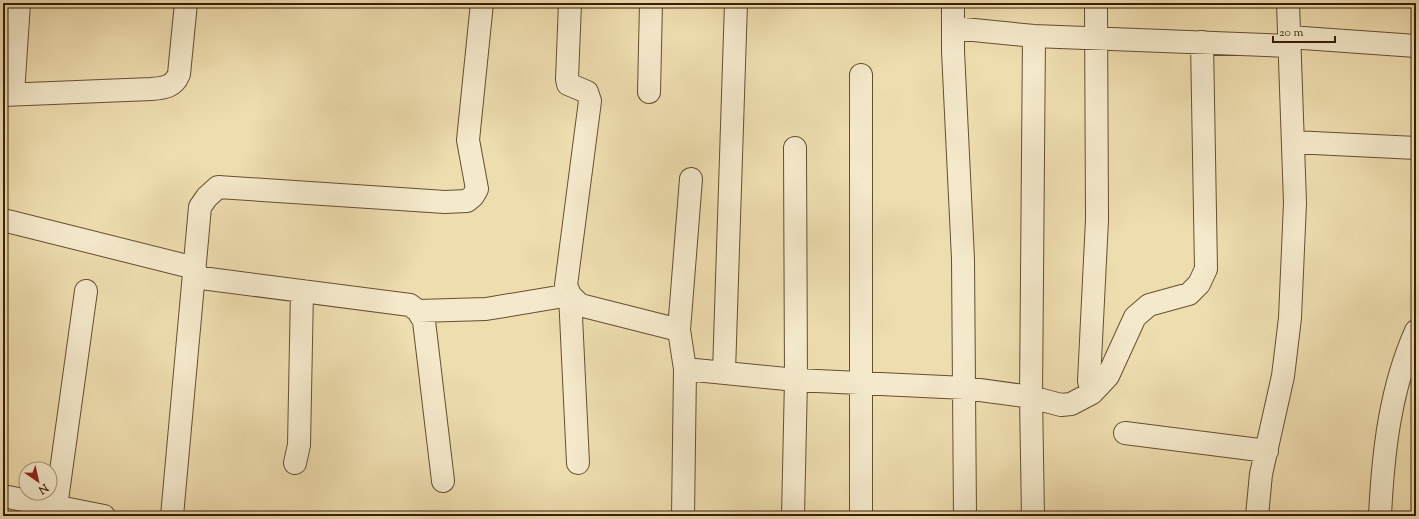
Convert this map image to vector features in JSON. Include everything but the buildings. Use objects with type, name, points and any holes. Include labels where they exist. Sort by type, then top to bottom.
[{"type":"street","points":[[19,3],[8,94],[151,90],[166,87],[176,82],[179,74],[186,3]]},
{"type":"street","points":[[172,516],[200,207],[207,197],[218,187],[445,202],[467,201],[473,196],[477,189],[468,140],[482,3]]},
{"type":"street","points":[[570,3],[568,84],[587,92],[590,101],[566,285],[570,295],[578,463]]},
{"type":"street","points":[[649,92],[651,3]]},
{"type":"street","points":[[724,372],[736,3]]},
{"type":"street","points":[[953,3],[963,258],[965,388],[964,516]]},
{"type":"street","points":[[1092,393],[1090,382],[1097,220],[1096,3]]},
{"type":"street","points":[[1257,516],[1261,474],[1283,376],[1290,318],[1295,203],[1288,3]]},
{"type":"street","points":[[953,28],[1034,36],[1096,37],[1202,42],[1289,41],[1415,44]]},
{"type":"street","points":[[1032,516],[1031,397],[1034,36]]},
{"type":"street","points":[[685,369],[796,380],[965,388],[1031,397],[1061,405],[1071,404],[1092,393],[1108,376],[1135,317],[1149,305],[1189,294],[1199,284],[1206,269],[1202,42]]},
{"type":"street","points":[[861,75],[861,516]]},
{"type":"street","points":[[1293,142],[1416,148]]},
{"type":"street","points":[[793,516],[796,380],[795,148]]},
{"type":"street","points":[[683,516],[685,369],[679,330],[691,179]]},
{"type":"street","points":[[3,220],[194,273],[302,291],[410,305],[418,311],[424,321],[443,481]]},
{"type":"street","points":[[56,506],[86,291]]},
{"type":"street","points":[[294,463],[299,445],[302,291]]},
{"type":"street","points":[[418,311],[486,310],[570,295]]},
{"type":"street","points":[[570,295],[580,305],[679,330]]},
{"type":"street","points":[[1380,516],[1382,473],[1395,391],[1406,352],[1416,331]]},
{"type":"street","points":[[1125,433],[1267,451]]},
{"type":"street","points":[[3,496],[104,516]]}]
